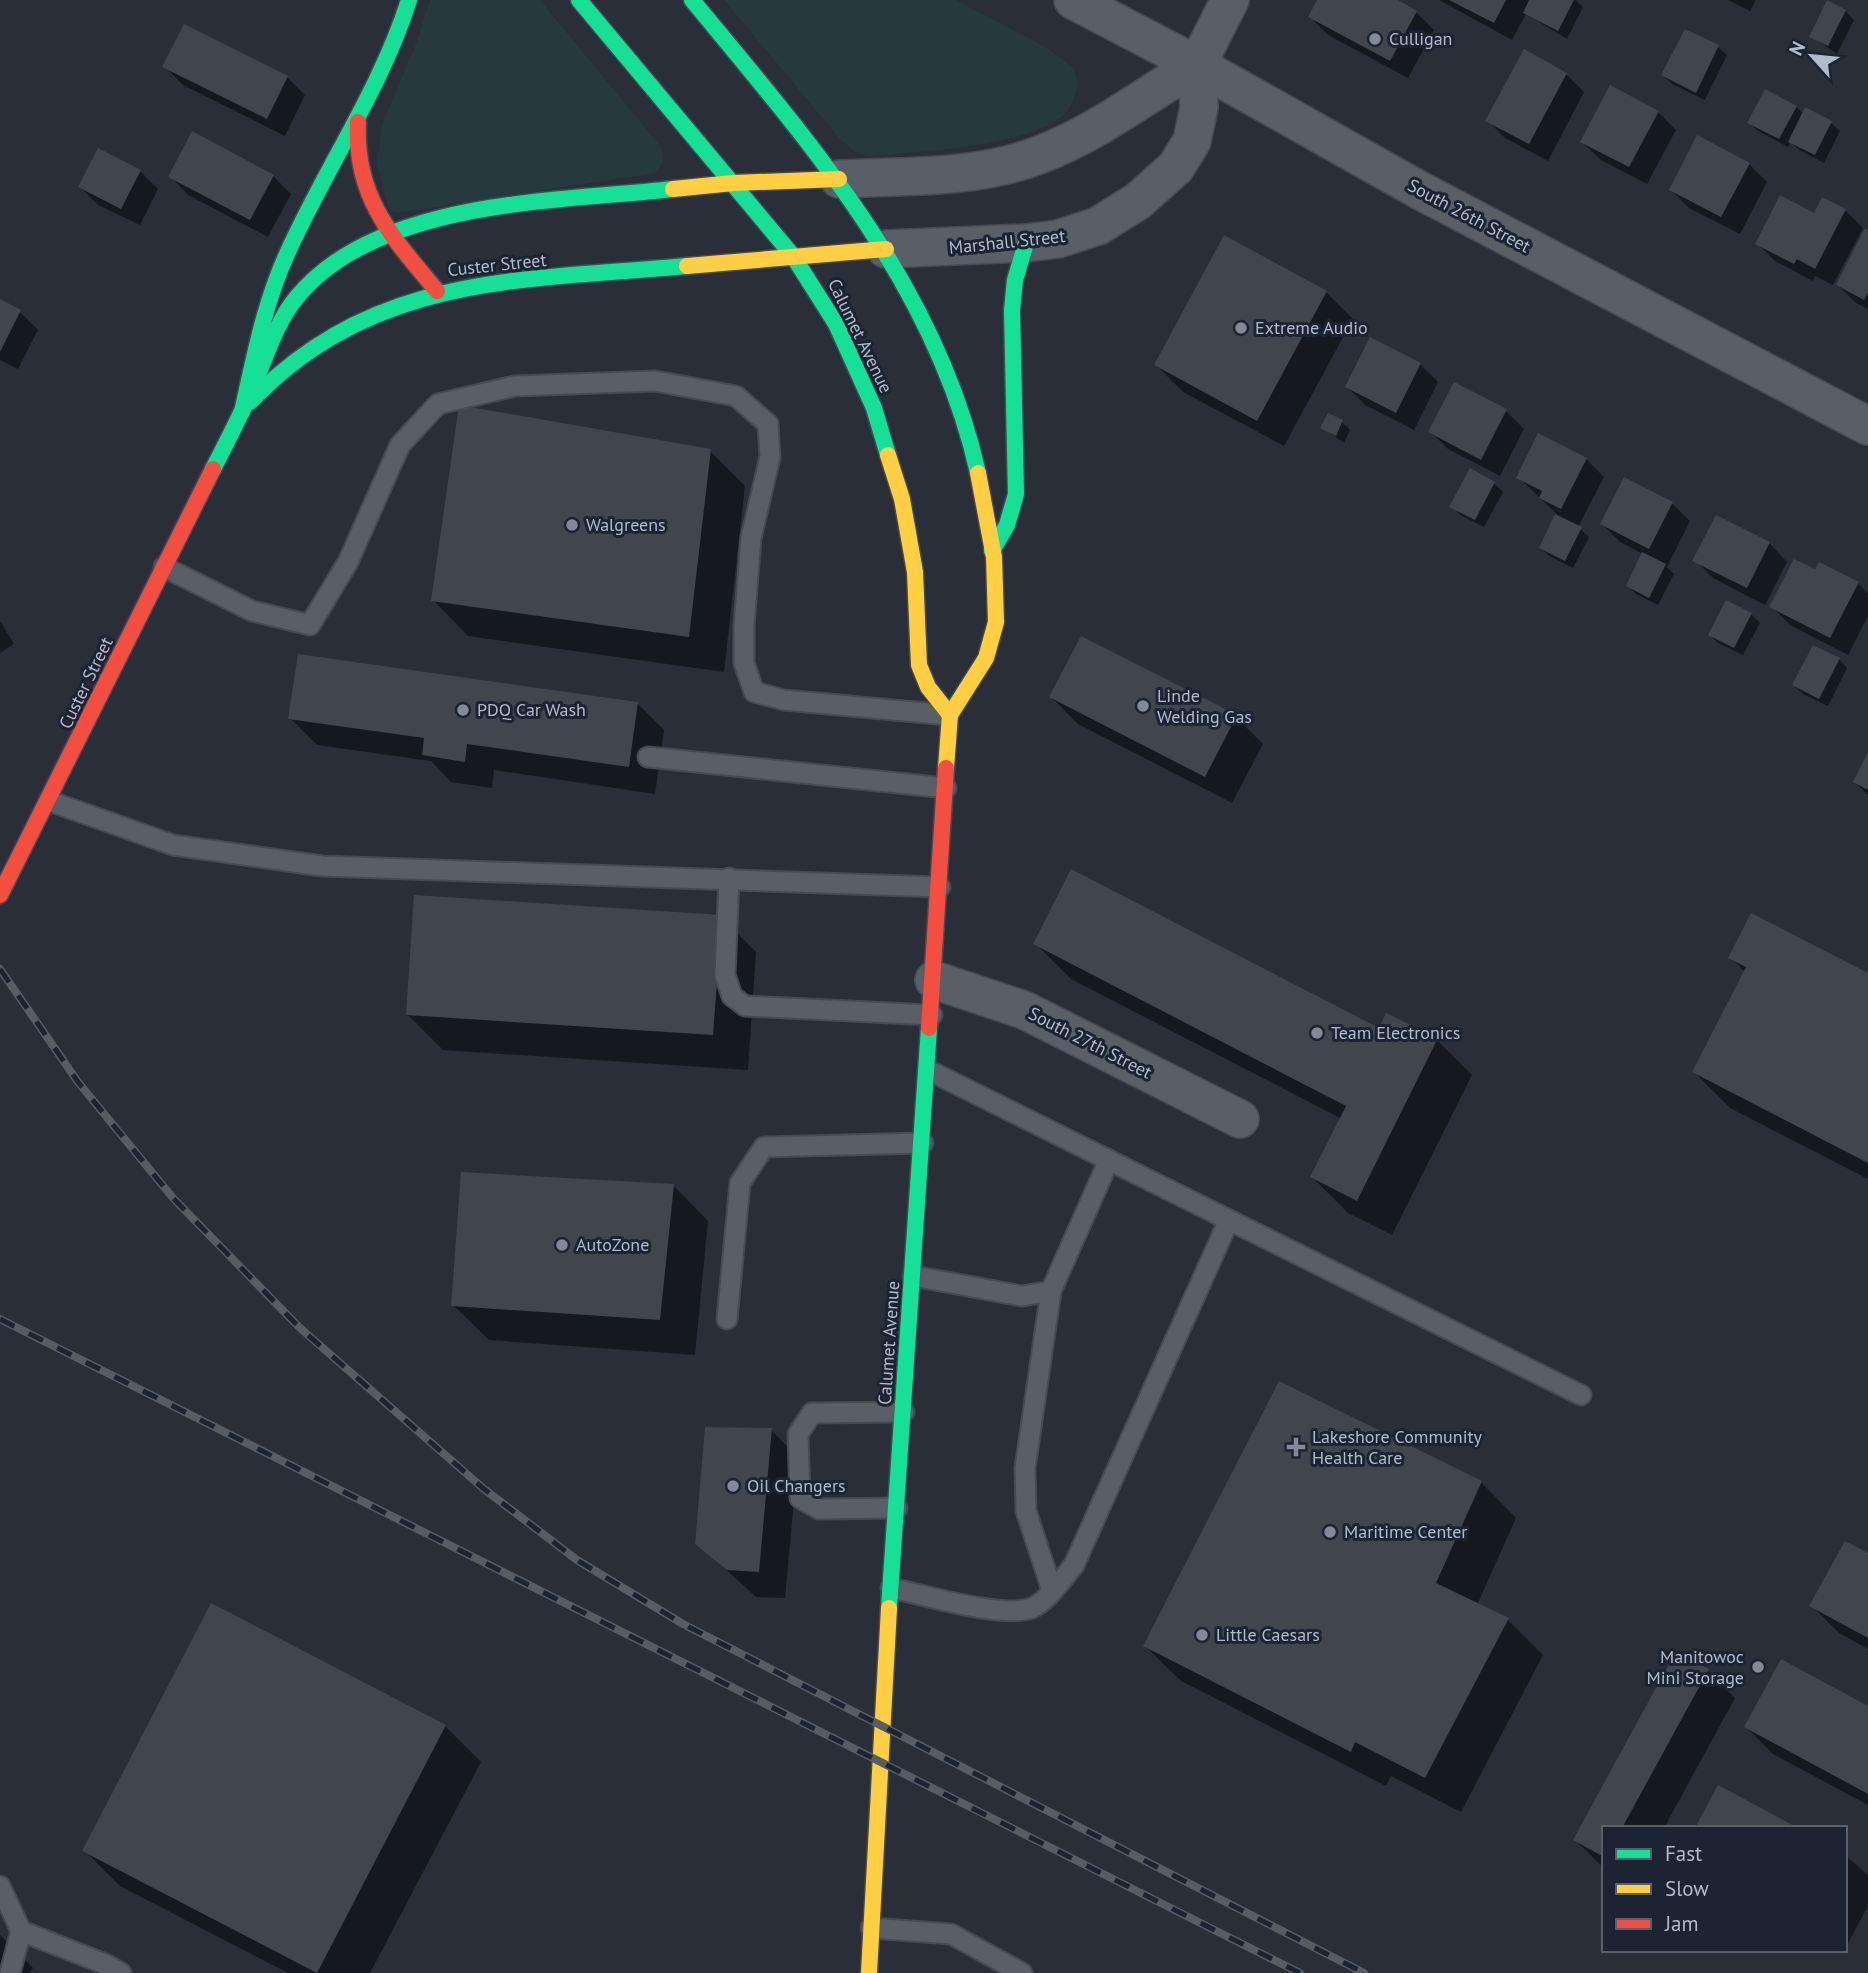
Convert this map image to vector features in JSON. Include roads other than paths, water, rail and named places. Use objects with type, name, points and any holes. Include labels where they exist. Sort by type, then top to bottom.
[{"type":"main road","points":[[242,412],[264,322],[286,257],[394,44],[409,0]]},
{"type":"main road","name":"Calumet Avenue","points":[[579,0],[793,256],[836,324],[884,436],[912,549],[919,665],[928,687],[950,715]]},
{"type":"main road","name":"Calumet Avenue","points":[[692,0],[839,179],[886,249],[935,341],[959,406],[982,491],[996,593],[993,637],[977,673],[950,715],[933,998],[891,1588],[869,1973]]},
{"type":"main road","points":[[359,116],[356,157],[369,202],[390,234],[437,291]]},
{"type":"main road","points":[[733,183],[839,179]]},
{"type":"main road","name":"Custer Street","points":[[0,895],[242,412],[271,340],[297,296],[333,265],[390,234],[424,221],[461,212],[733,183]]},
{"type":"main road","points":[[992,551],[1007,525],[1016,494],[1012,310],[1015,280],[1026,243]]},
{"type":"main road","name":"Marshall Street","points":[[793,256],[886,249]]},
{"type":"main road","name":"Custer Street","points":[[242,412],[283,372],[327,338],[382,309],[437,291],[793,256]]},
{"type":"street","name":"South 26th Street","points":[[1073,0],[1197,65],[1419,190],[1868,426]]},
{"type":"street","name":"Marshall Street","points":[[886,249],[1026,243],[1072,236],[1110,220],[1153,189],[1176,167],[1196,131],[1197,65],[1230,0]]},
{"type":"street","points":[[839,179],[958,172],[1023,161],[1083,135],[1197,65]]},
{"type":"street","name":"South 27th Street","points":[[933,998],[1024,1010],[1240,1119]]},
{"type":"lane","points":[[164,567],[252,611],[310,625],[348,562],[400,444],[438,404],[515,386],[655,381],[736,397],[768,424],[770,457],[751,538],[744,625],[744,663],[754,692],[784,700],[950,715]]},
{"type":"lane","points":[[648,757],[946,788]]},
{"type":"lane","points":[[49,801],[173,845],[322,866],[940,887]]},
{"type":"lane","points":[[730,878],[725,975],[732,996],[745,1006],[933,998]]},
{"type":"lane","points":[[928,1070],[1581,1395]]},
{"type":"lane","points":[[727,1319],[740,1183],[764,1147],[923,1143]]},
{"type":"lane","points":[[1052,1590],[1026,1511],[1025,1468],[1051,1292],[1108,1160]]},
{"type":"lane","points":[[891,1588],[1010,1612],[1034,1607],[1052,1590],[1074,1565],[1229,1220]]},
{"type":"lane","points":[[913,1276],[1022,1296],[1051,1292]]},
{"type":"lane","points":[[897,1508],[819,1509],[800,1498],[798,1434],[812,1413],[904,1412]]},
{"type":"lane","points":[[0,1886],[21,1931],[10,1973]]},
{"type":"lane","points":[[871,1928],[951,1934],[1022,1973]]},
{"type":"lane","points":[[21,1931],[121,1973]]},
{"type":"railway","points":[[0,969],[78,1082],[173,1198],[300,1328],[484,1489],[577,1560],[683,1624],[1364,1973]]},
{"type":"railway","points":[[0,1319],[1300,1973]]},
{"type":"place","name":"Culligan","points":[[1375,39]]},
{"type":"place","name":"Extreme Audio","points":[[1241,328]]},
{"type":"place","name":"Walgreens","points":[[572,525]]},
{"type":"place","name":"Linde Welding Gas","points":[[1143,706]]},
{"type":"place","name":"PDQ Car Wash","points":[[463,710]]},
{"type":"place","name":"Team Electronics","points":[[1317,1033]]},
{"type":"place","name":"AutoZone","points":[[562,1245]]},
{"type":"place","name":"Lakeshore Community Health Care","points":[[1296,1447]]},
{"type":"place","name":"Oil Changers","points":[[733,1486]]},
{"type":"place","name":"Maritime Center","points":[[1330,1532]]},
{"type":"place","name":"Little Caesars","points":[[1202,1635]]},
{"type":"place","name":"Manitowoc Mini Storage","points":[[1758,1667]]}]
